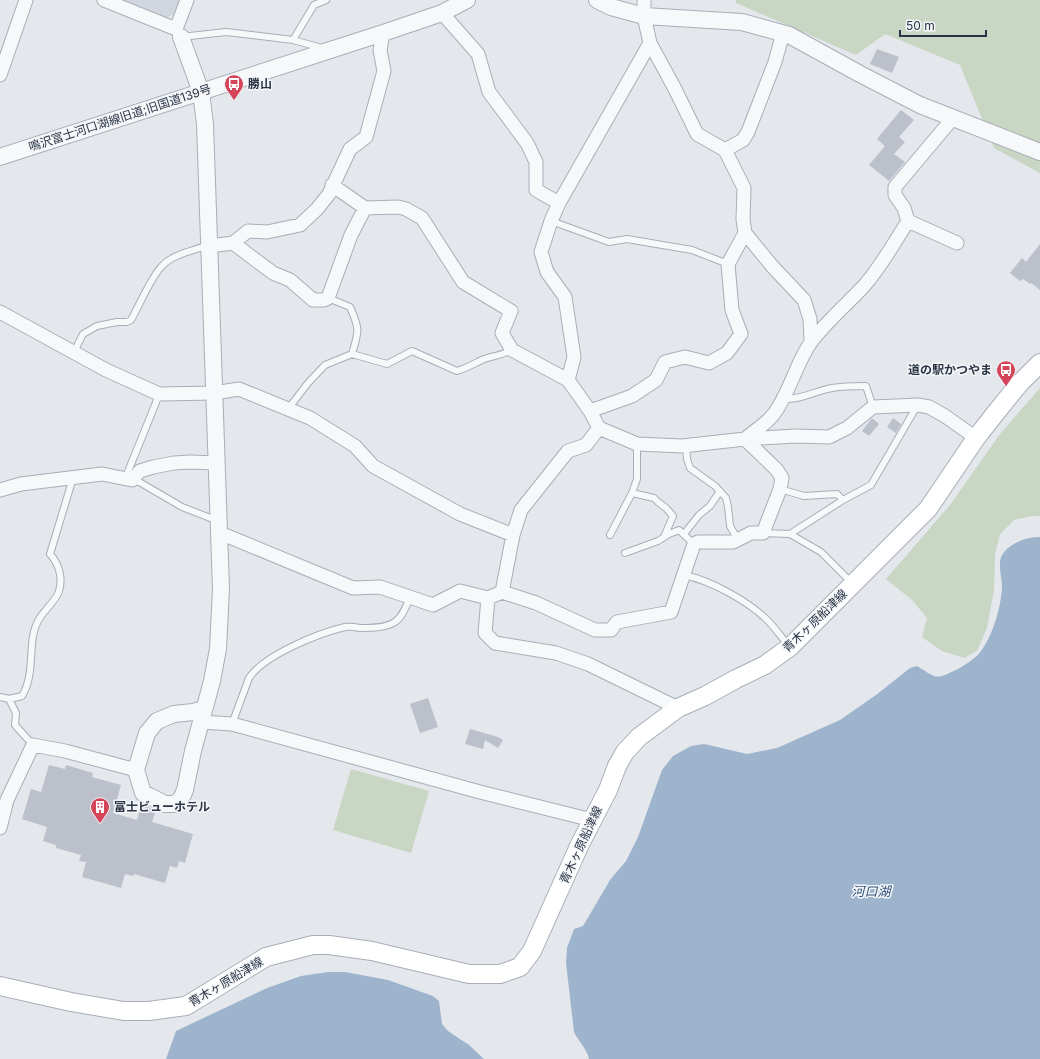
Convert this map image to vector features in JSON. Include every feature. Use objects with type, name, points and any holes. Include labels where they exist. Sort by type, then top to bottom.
[{"type":"main road","name":"青木ヶ原船津線","points":[[0,986],[71,1002],[124,1011],[165,1010],[186,1006],[266,957],[313,945],[329,945],[372,951],[469,974],[500,974],[520,967],[532,951],[625,752],[638,737],[678,708],[705,696],[765,665],[790,648],[928,509],[976,438],[1019,384],[1040,363]]},
{"type":"street","points":[[0,75],[26,0]]},
{"type":"street","points":[[104,0],[178,33]]},
{"type":"street","points":[[187,0],[178,33],[201,92],[205,124],[216,463],[220,527],[221,589],[218,649],[212,681],[202,715],[185,790],[181,799],[174,804],[165,804],[143,793],[136,770],[148,733],[157,721],[174,714],[193,712],[202,715],[232,724],[480,792],[592,820]]},
{"type":"street","name":"鳴沢富士河口湖線旧道;旧国道139号","points":[[0,157],[383,34],[442,13],[467,0]]},
{"type":"street","points":[[597,0],[610,7],[644,16],[742,22],[789,35],[920,105],[1040,152]]},
{"type":"street","points":[[644,0],[644,16],[650,43],[697,134],[725,150],[744,188],[743,219],[745,233],[772,266],[804,300],[810,319],[811,342]]},
{"type":"street","points":[[442,13],[478,54],[489,92],[527,143],[536,162],[536,190],[559,202]]},
{"type":"street","points":[[209,245],[233,243],[248,231],[267,232],[300,225],[317,209],[329,194],[350,149],[366,137],[384,71],[380,50],[383,34]]},
{"type":"street","points":[[725,150],[743,140],[748,132],[775,62],[783,34]]},
{"type":"street","points":[[568,380],[574,357],[565,297],[547,272],[541,252],[559,202],[650,43]]},
{"type":"street","points":[[953,118],[895,187],[895,195],[904,208],[908,221],[957,243]]},
{"type":"street","points":[[332,185],[365,208],[398,207],[406,209],[422,218],[463,282],[511,311],[502,333],[512,350],[568,380],[590,411],[599,428],[637,444],[686,445],[795,436],[829,437],[847,428],[873,407],[918,405],[929,407],[945,416],[976,438]]},
{"type":"street","points":[[233,243],[273,273],[290,280],[313,300],[324,300],[328,298],[351,235],[365,208]]},
{"type":"street","points":[[745,439],[772,417],[783,399],[798,363],[811,342],[864,286],[877,269],[908,221]]},
{"type":"street","points":[[590,411],[632,396],[656,380],[665,362],[685,357],[709,363],[727,353],[741,334],[732,310],[728,264],[745,233]]},
{"type":"street","points":[[0,312],[106,370],[159,394],[214,393],[239,389],[310,418],[355,446],[373,466],[460,514],[513,535]]},
{"type":"street","points":[[502,592],[513,535],[521,510],[568,451],[586,445],[599,428]]},
{"type":"street","points":[[220,527],[353,588],[380,587],[433,605],[460,592],[488,598],[502,592],[536,604],[595,630],[611,630],[617,622],[671,612],[682,575],[694,544],[698,542],[734,542],[751,533],[763,533],[780,489],[782,478],[777,470],[745,439]]},
{"type":"street","points":[[0,490],[21,484],[102,474],[128,479],[140,470],[153,467],[190,462],[216,463]]},
{"type":"street","points":[[488,598],[485,633],[495,643],[556,653],[588,664],[678,708]]},
{"type":"street","points":[[0,828],[7,800],[33,745],[65,751],[136,770]]},
{"type":"lane","points":[[293,40],[314,5],[326,0]]},
{"type":"lane","points":[[178,33],[226,32],[293,40],[325,49],[327,51]]},
{"type":"lane","points":[[551,221],[609,242],[627,238],[692,250],[728,264]]},
{"type":"lane","points":[[74,352],[83,334],[97,326],[117,322],[128,322],[131,320],[154,276],[162,265],[173,258],[209,245]]},
{"type":"lane","points":[[328,298],[350,307],[358,323],[358,332],[352,354]]},
{"type":"lane","points":[[288,409],[308,383],[325,365],[352,354],[387,364],[412,351],[457,371],[487,358],[502,355],[512,350]]},
{"type":"lane","points":[[783,399],[801,398],[832,388],[866,386],[873,407]]},
{"type":"lane","points":[[159,394],[128,479],[141,483],[220,527]]},
{"type":"lane","points":[[790,534],[843,500],[870,485],[918,405]]},
{"type":"lane","points":[[610,535],[632,493],[637,479],[637,444]]},
{"type":"lane","points":[[686,445],[687,459],[690,468],[715,486],[726,498],[730,526],[738,540]]},
{"type":"lane","points":[[0,697],[9,699],[22,696],[28,684],[33,636],[38,621],[59,592],[60,578],[58,567],[56,561],[50,554],[73,478]]},
{"type":"lane","points":[[780,489],[804,496],[836,494],[843,500]]},
{"type":"lane","points":[[684,534],[699,515],[710,506],[720,491]]},
{"type":"lane","points":[[632,493],[654,498],[666,508],[672,516],[664,537]]},
{"type":"lane","points":[[625,553],[658,541],[679,530],[694,544]]},
{"type":"lane","points":[[763,533],[790,534],[821,552],[853,584]]},
{"type":"lane","points":[[682,575],[703,580],[730,593],[771,623],[790,648]]},
{"type":"lane","points":[[232,724],[250,678],[253,672],[261,666],[300,641],[347,626],[376,628],[394,623],[402,614],[410,598]]},
{"type":"lane","points":[[9,699],[16,713],[15,725],[33,745]]},
{"type":"shaded area","points":[[120,0],[183,0],[178,12],[166,18]]},
{"type":"green space","points":[[736,0],[1040,0],[1040,173],[994,148],[960,65],[885,34],[856,55],[736,3]]},
{"type":"green space","points":[[1040,388],[1040,516],[1032,516],[1014,520],[1000,534],[995,554],[994,590],[987,628],[977,651],[964,658],[942,651],[922,637],[927,618],[912,600],[886,579],[950,505],[1000,434]]},
{"type":"green space","points":[[351,769],[429,791],[411,853],[333,830]]},
{"type":"water","name":"河口湖","points":[[1040,537],[1040,1059],[589,1059],[585,1049],[574,1032],[566,963],[567,948],[574,929],[583,926],[610,880],[626,861],[638,837],[662,770],[673,756],[691,746],[704,744],[747,754],[777,748],[840,720],[876,695],[910,668],[917,666],[933,676],[940,676],[961,667],[978,655],[988,641],[995,623],[998,614],[1002,587],[1000,564],[1001,557],[1004,552],[1024,539]]},
{"type":"water","points":[[328,972],[345,972],[388,980],[433,996],[439,1001],[442,1024],[448,1031],[469,1045],[484,1059],[166,1059],[176,1031],[267,988],[301,976]]},
{"type":"building","points":[[877,49],[899,57],[892,73],[870,64]]},
{"type":"building","points":[[901,110],[914,120],[899,137],[905,142],[894,154],[905,162],[889,181],[869,165],[885,146],[877,139]]},
{"type":"building","points":[[1040,244],[1040,290],[1023,279],[1020,281],[1010,273],[1022,258],[1026,262]]},
{"type":"building","points":[[872,418],[879,424],[869,436],[862,431]]},
{"type":"building","points":[[893,418],[901,424],[896,433],[887,427]]},
{"type":"building","points":[[428,698],[438,727],[420,733],[410,704]]},
{"type":"building","points":[[470,729],[498,737],[503,740],[498,748],[485,740],[483,749],[465,744]]},
{"type":"building","name":"富士ビューホテル","points":[[49,765],[65,769],[66,765],[93,773],[92,777],[121,785],[113,813],[137,820],[141,805],[156,810],[152,822],[193,834],[185,863],[179,861],[177,868],[170,866],[165,883],[134,874],[133,876],[125,874],[121,888],[82,877],[86,862],[79,861],[81,855],[56,848],[56,845],[43,841],[47,827],[22,819],[31,789],[41,792]]},
{"type":"place","name":"勝山","points":[[234,101]]},
{"type":"place","name":"道の駅かつやま","points":[[1006,387]]},
{"type":"place","name":"富士ビューホテル","points":[[100,824]]}]
